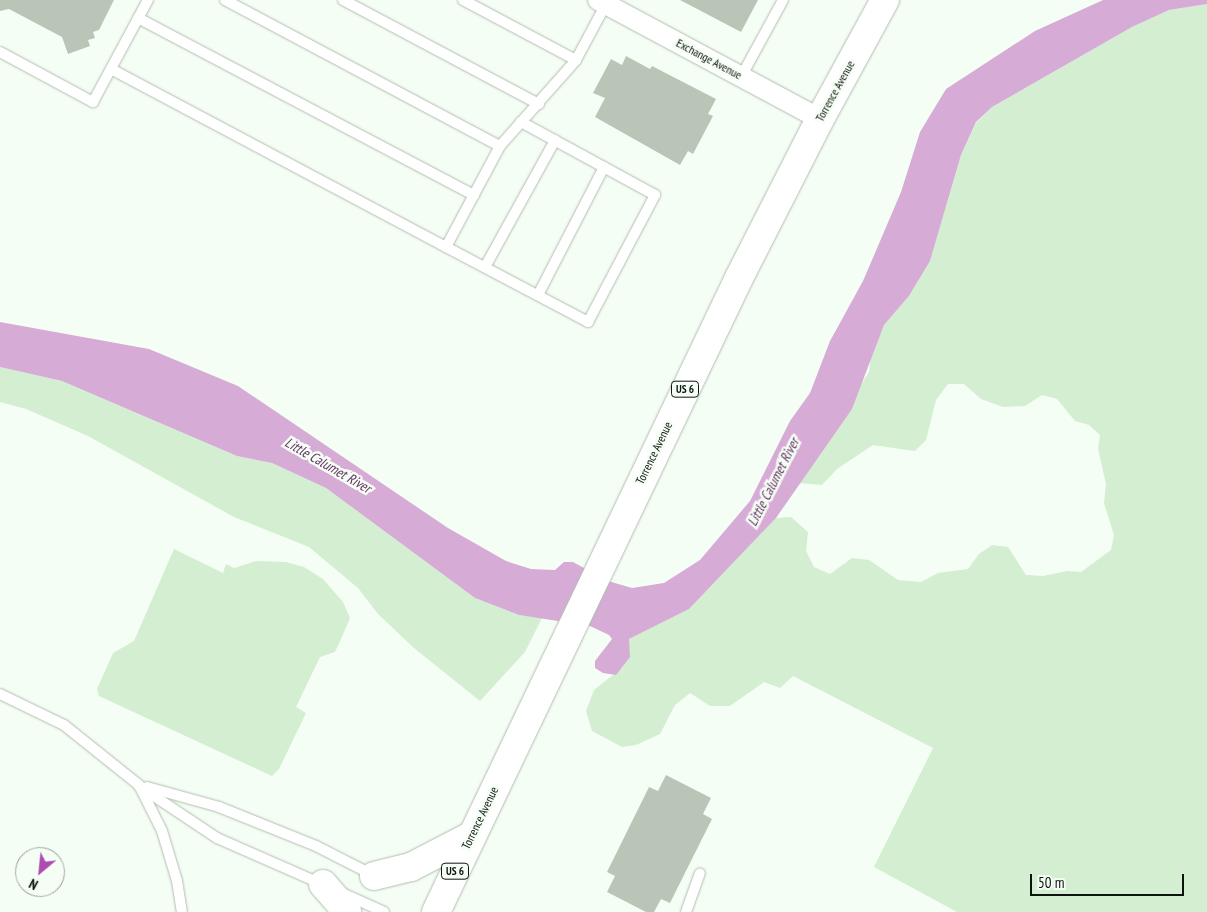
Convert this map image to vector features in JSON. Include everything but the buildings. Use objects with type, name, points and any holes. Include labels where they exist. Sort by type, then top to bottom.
[{"type":"main road","name":"Torrence Avenue","points":[[442,910],[471,836],[635,492],[820,119],[885,0]]},
{"type":"main road","points":[[374,876],[411,867],[471,836]]},
{"type":"main road","points":[[323,884],[347,912]]},
{"type":"street","name":"Exchange Avenue","points":[[604,2],[820,119]]},
{"type":"lane","points":[[0,52],[93,102],[148,0]]},
{"type":"lane","points":[[224,0],[500,146]]},
{"type":"lane","points":[[343,0],[539,104]]},
{"type":"lane","points":[[463,0],[576,60]]},
{"type":"lane","points":[[741,77],[783,0]]},
{"type":"lane","points":[[446,247],[500,146],[576,60],[604,2]]},
{"type":"lane","points":[[138,18],[474,195]]},
{"type":"lane","points":[[111,69],[588,322],[655,195],[521,122]]},
{"type":"lane","points":[[485,267],[555,140]]},
{"type":"lane","points":[[538,295],[604,167]]},
{"type":"lane","points":[[0,694],[64,725],[139,785],[217,838],[384,912]]},
{"type":"lane","points":[[139,785],[219,807],[316,846],[374,876]]},
{"type":"lane","points":[[139,785],[162,831],[177,881],[182,912]]},
{"type":"lane","points":[[686,912],[700,872]]},
{"type":"green space","points":[[1207,4],[1207,912],[957,912],[874,867],[933,748],[793,676],[780,688],[764,682],[730,706],[710,706],[690,693],[675,705],[660,734],[636,745],[622,747],[592,731],[586,711],[594,690],[623,667],[629,639],[689,609],[776,518],[791,517],[808,532],[806,551],[814,567],[830,574],[852,558],[869,560],[898,580],[921,582],[938,573],[968,569],[979,554],[992,545],[1008,547],[1026,575],[1043,576],[1067,571],[1081,572],[1111,550],[1114,535],[1104,503],[1106,484],[1098,449],[1100,435],[1089,425],[1075,421],[1057,399],[1042,395],[1025,406],[1003,407],[981,399],[964,384],[948,384],[936,400],[926,440],[915,451],[873,445],[837,469],[822,485],[799,483],[869,372],[871,355],[884,325],[909,296],[930,261],[961,155],[976,123],[992,107],[1132,27],[1169,10]]},
{"type":"green space","points":[[0,367],[62,381],[237,456],[272,463],[326,488],[475,598],[519,615],[542,618],[525,652],[480,701],[414,648],[378,614],[358,588],[309,547],[234,517],[88,436],[26,409],[0,402]]},
{"type":"green space","points":[[174,549],[223,573],[226,564],[234,568],[256,561],[286,562],[304,567],[323,579],[343,602],[350,618],[335,652],[320,657],[296,707],[306,713],[279,769],[272,776],[99,696],[97,689],[113,653],[134,641]]},
{"type":"water","name":"Little Calumet River","points":[[1103,0],[1207,0],[1207,4],[1169,10],[1132,27],[992,107],[976,122],[961,155],[930,261],[909,296],[884,325],[852,409],[776,518],[689,609],[629,639],[630,657],[616,675],[603,673],[595,668],[595,661],[612,639],[609,635],[590,626],[519,615],[475,598],[326,488],[272,463],[237,456],[62,381],[0,367],[0,322],[149,349],[238,386],[448,528],[506,561],[531,569],[555,570],[564,562],[573,562],[608,581],[632,588],[664,583],[700,560],[750,501],[790,421],[810,393],[830,341],[863,281],[901,192],[920,132],[946,89],[1035,31]]}]
